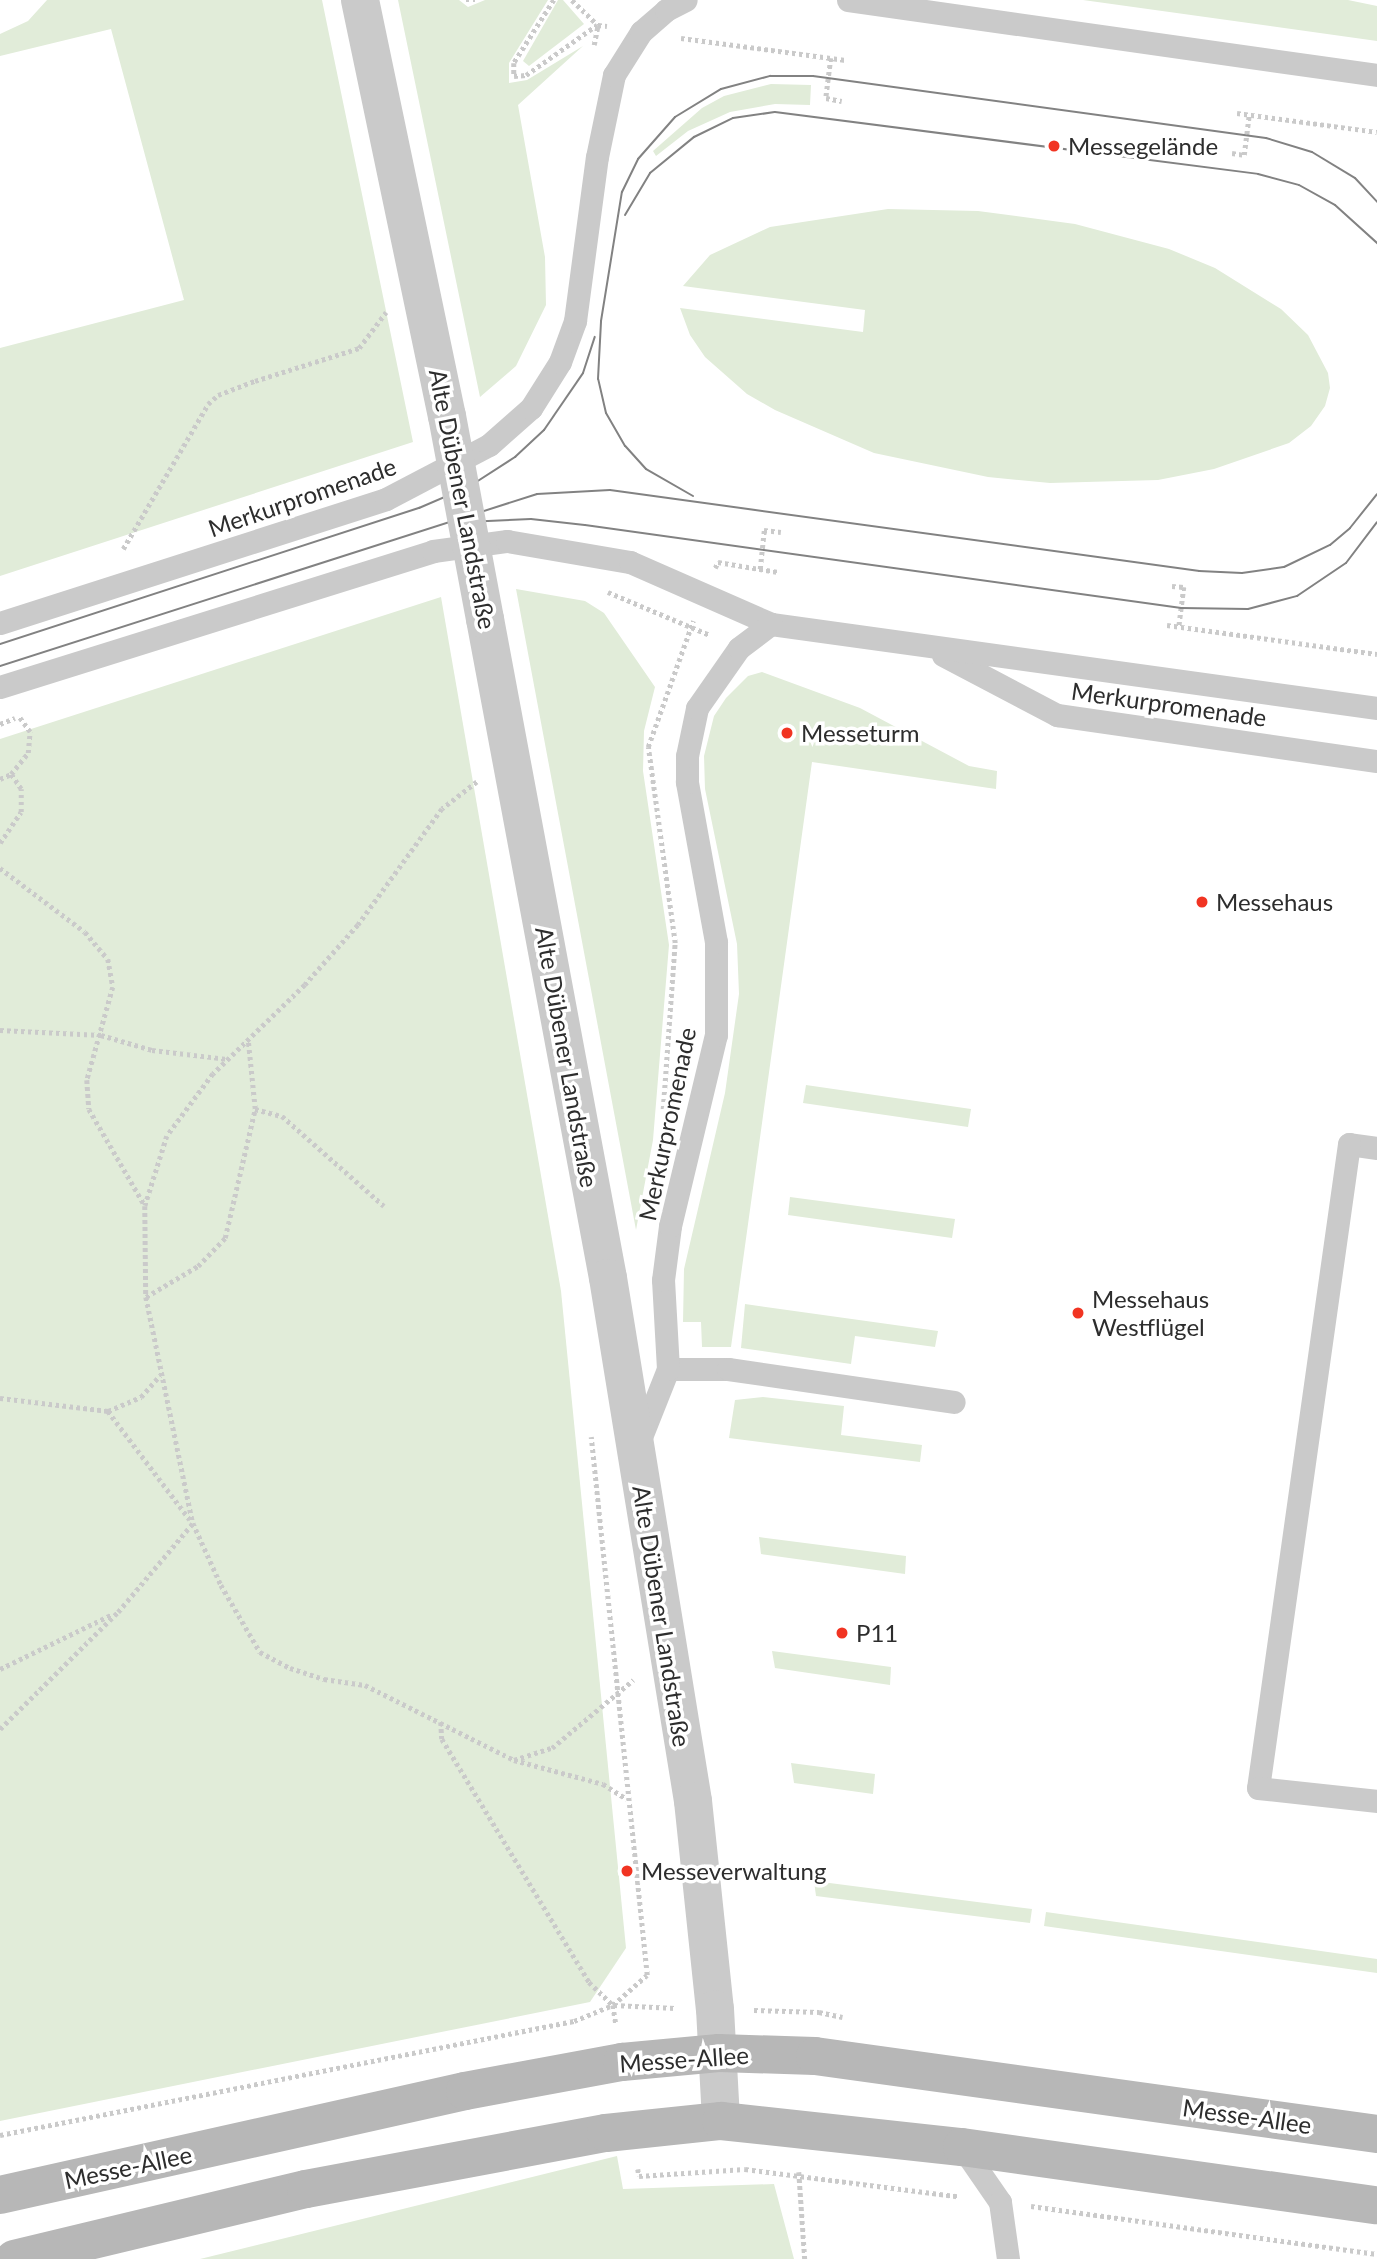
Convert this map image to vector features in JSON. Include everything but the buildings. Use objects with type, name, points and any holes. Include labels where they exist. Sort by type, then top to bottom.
[{"type":"main road","name":"Messe-Allee","points":[[0,2195],[465,2091],[622,2062],[719,2053],[815,2056],[1377,2134]]},
{"type":"main road","points":[[14,2259],[306,2189],[607,2133],[720,2121],[962,2147],[1377,2205]]},
{"type":"street","name":"Alte Dübener Landstraße","points":[[360,0],[425,295],[511,756],[635,1452],[693,1801],[719,2053],[720,2121]]},
{"type":"lane","name":"Merkurpromenade","points":[[0,624],[386,499],[489,445],[531,408],[560,362],[575,321],[597,157],[614,75],[641,32],[666,10],[686,0]]},
{"type":"lane","points":[[848,0],[1377,75]]},
{"type":"lane","name":"Merkurpromenade","points":[[0,687],[433,551],[494,542],[568,548],[630,562],[771,624],[1377,708]]},
{"type":"lane","name":"Merkurpromenade","points":[[635,1452],[668,1369],[663,1280],[670,1226],[716,1035],[716,942],[687,782],[687,755],[697,708],[739,648],[771,624]]},
{"type":"lane","name":"Merkurpromenade","points":[[928,647],[1057,715],[1377,761]]},
{"type":"lane","points":[[1377,1148],[1349,1144],[1258,1788],[1377,1801]]},
{"type":"lane","points":[[668,1369],[728,1369],[954,1402]]},
{"type":"lane","points":[[962,2147],[1000,2202],[1007,2259]]},
{"type":"path","points":[[466,0],[475,0]]},
{"type":"path","points":[[554,0],[514,63],[514,76],[526,75],[598,25]]},
{"type":"path","points":[[572,0],[598,25],[846,60]]},
{"type":"path","points":[[593,51],[598,25]]},
{"type":"path","points":[[831,58],[826,98],[842,101]]},
{"type":"path","points":[[1237,113],[1377,132]]},
{"type":"path","points":[[1232,153],[1244,155],[1249,114]]},
{"type":"path","points":[[123,550],[208,404],[218,395],[359,348],[376,320],[425,295]]},
{"type":"path","points":[[760,569],[764,530],[781,532]]},
{"type":"path","points":[[110,554],[135,546]]},
{"type":"path","points":[[1172,586],[1184,587],[1179,627]]},
{"type":"path","points":[[604,591],[739,648]]},
{"type":"path","points":[[662,1119],[675,943],[648,747],[690,626],[705,593]]},
{"type":"path","points":[[1167,625],[1377,654]]},
{"type":"path","points":[[0,724],[32,713]]},
{"type":"path","points":[[0,779],[11,774],[28,753],[30,732],[19,717]]},
{"type":"path","points":[[511,756],[442,809],[358,925],[229,1059],[167,1136],[145,1206],[146,1297],[193,1523],[221,1585],[260,1652],[290,1668],[324,1679],[365,1685],[514,1760],[603,1784],[628,1800]]},
{"type":"path","points":[[0,843],[21,812],[21,789],[11,774]]},
{"type":"path","points":[[0,868],[85,932],[108,959],[113,986],[87,1080],[89,1108],[145,1206]]},
{"type":"path","points":[[0,1030],[101,1035],[152,1050],[229,1059]]},
{"type":"path","points":[[146,1297],[198,1266],[225,1238],[255,1108],[248,1040]]},
{"type":"path","points":[[255,1108],[282,1116],[384,1206]]},
{"type":"path","points":[[0,1398],[108,1411],[141,1397],[160,1374]]},
{"type":"path","points":[[108,1411],[193,1523]]},
{"type":"path","points":[[0,1729],[118,1612],[193,1523]]},
{"type":"path","points":[[0,1669],[118,1612]]},
{"type":"path","points":[[0,2135],[574,2021],[613,2005],[647,1975],[618,1692],[552,1748],[514,1760]]},
{"type":"path","points":[[441,1722],[442,1739],[589,1983],[613,2005],[819,2012]]},
{"type":"path","points":[[639,2176],[745,2169],[1377,2254]]},
{"type":"path","points":[[799,2175],[805,2259]]},
{"type":"green space","points":[[47,0],[322,0],[413,442],[0,576],[0,348],[184,300],[111,29],[0,56],[0,34],[28,21]]},
{"type":"green space","points":[[398,0],[459,0],[468,7],[485,0],[548,0],[509,63],[509,83],[527,80],[583,46],[518,105],[545,257],[546,305],[516,366],[480,397]]},
{"type":"green space","points":[[558,0],[563,0],[584,24],[529,66],[523,61]]},
{"type":"green space","points":[[1083,0],[1348,0],[1377,6],[1377,41]]},
{"type":"green space","points":[[771,84],[811,85],[810,105],[775,104],[730,112],[688,131],[656,156],[653,151],[702,108],[724,96]]},
{"type":"green space","points":[[888,209],[978,211],[1075,224],[1169,249],[1215,268],[1281,309],[1308,335],[1328,373],[1330,388],[1325,406],[1311,426],[1289,443],[1214,469],[1158,480],[1050,483],[988,477],[874,453],[775,410],[747,394],[705,357],[690,335],[680,308],[863,332],[865,310],[683,286],[710,255],[770,227]]},
{"type":"green space","points":[[516,589],[585,601],[604,613],[655,687],[644,731],[643,771],[669,945],[653,1140],[636,1230]]},
{"type":"green space","points":[[441,597],[561,1291],[626,1948],[590,2002],[0,2121],[0,739]]},
{"type":"green space","points":[[762,672],[860,708],[969,766],[997,771],[996,789],[812,762],[731,1347],[702,1347],[701,1322],[683,1322],[684,1269],[725,1093],[739,994],[737,944],[705,789],[704,756],[714,716],[726,698],[748,676]]},
{"type":"green space","points":[[806,1085],[971,1109],[968,1127],[803,1103]]},
{"type":"green space","points":[[790,1197],[955,1219],[952,1238],[788,1215]]},
{"type":"green space","points":[[745,1304],[938,1331],[935,1347],[855,1336],[851,1364],[741,1348]]},
{"type":"green space","points":[[763,1397],[844,1406],[841,1435],[922,1445],[920,1462],[729,1438],[735,1400]]},
{"type":"green space","points":[[759,1537],[906,1556],[905,1574],[761,1554]]},
{"type":"green space","points":[[772,1651],[891,1667],[890,1685],[775,1668]]},
{"type":"green space","points":[[791,1763],[875,1774],[873,1794],[794,1783]]},
{"type":"green space","points":[[814,1881],[1032,1909],[1030,1923],[816,1896]]},
{"type":"green space","points":[[1046,1912],[1377,1959],[1377,1973],[1044,1926]]},
{"type":"green space","points":[[617,2156],[623,2189],[774,2184],[794,2259],[200,2259]]},
{"type":"tram line","points":[[693,496],[646,469],[625,446],[606,413],[598,379],[601,321],[622,192],[638,159],[675,117],[721,89],[770,76],[813,76],[1266,138],[1312,152],[1355,178],[1377,202]]},
{"type":"tram line","points":[[625,215],[650,173],[694,137],[733,118],[775,112],[1258,174],[1299,185],[1335,205],[1377,243]]},
{"type":"tram line","points":[[0,644],[419,508],[470,486],[515,457],[544,430],[583,373],[595,337]]},
{"type":"tram line","points":[[0,666],[537,494],[610,490],[1199,571],[1242,573],[1284,567],[1330,545],[1350,528],[1377,494]]},
{"type":"tram line","points":[[466,522],[531,519],[585,525],[1181,608],[1248,609],[1297,596],[1346,563],[1377,522]]},
{"type":"place","name":"Messegelände","points":[[1054,146]]},
{"type":"place","name":"Messeturm","points":[[787,733]]},
{"type":"place","name":"Messehaus","points":[[1202,902]]},
{"type":"place","name":"Messehaus Westflügel","points":[[1078,1313]]},
{"type":"place","name":"P11","points":[[842,1633]]},
{"type":"place","name":"Messeverwaltung","points":[[627,1871]]}]
